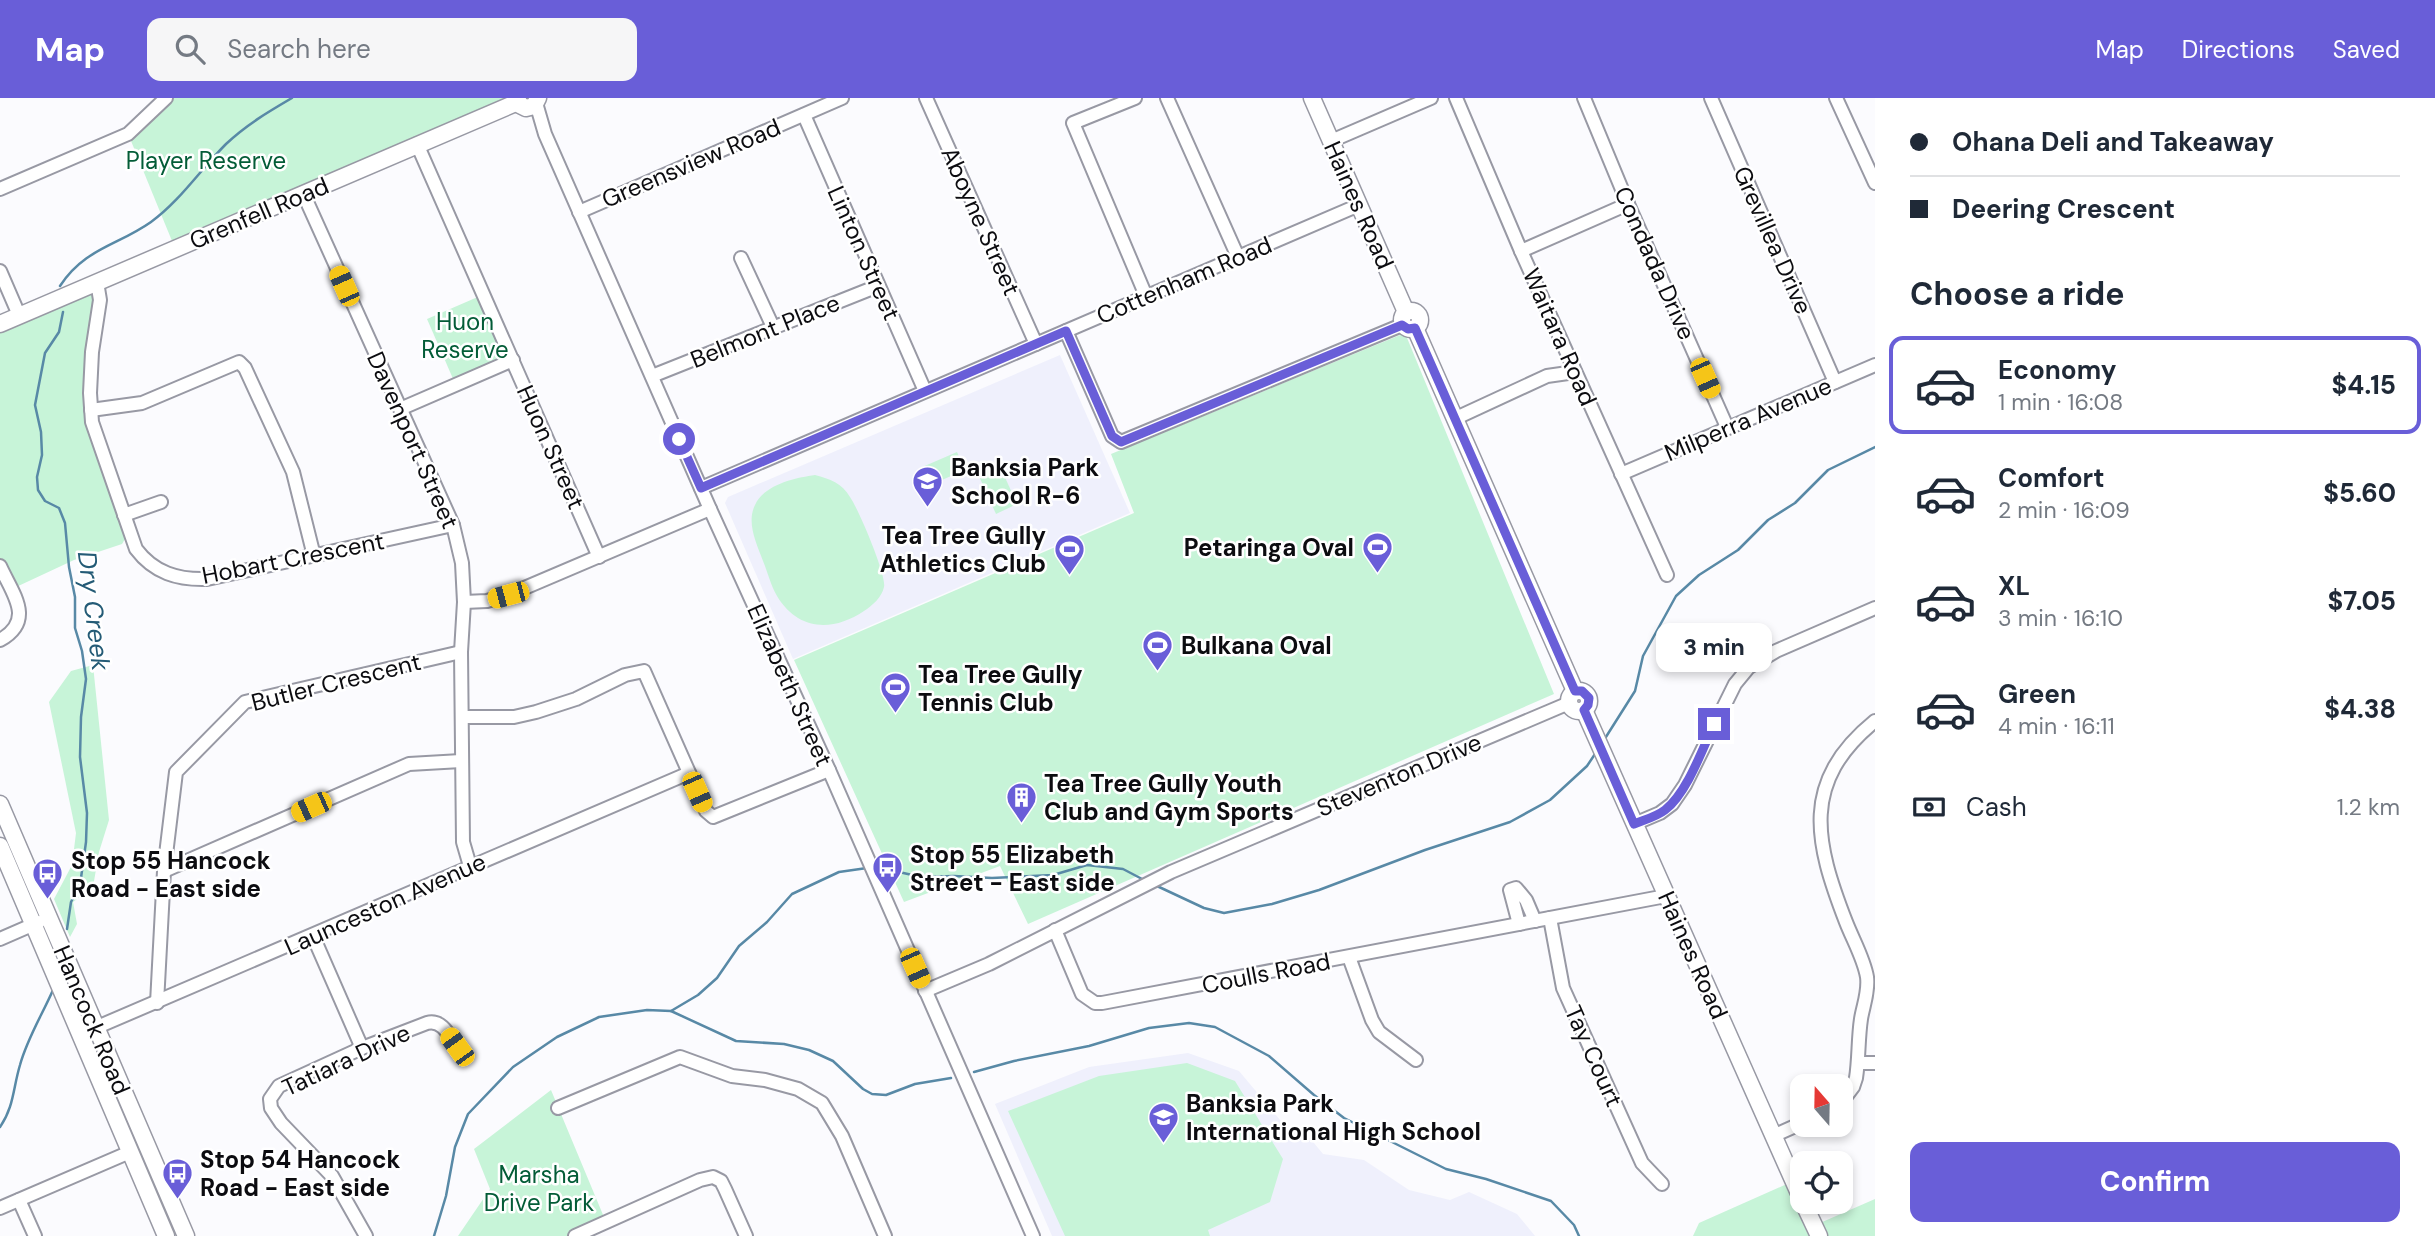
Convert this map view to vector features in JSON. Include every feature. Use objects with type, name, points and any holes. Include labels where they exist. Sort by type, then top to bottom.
[{"type":"main road","name":"Haines Road","points":[[1312,98],[1576,701],[1600,747],[1790,1173]]},
{"type":"main road","name":"Grenfell Road","points":[[0,324],[417,144],[527,102]]},
{"type":"main road","name":"Hancock Road","points":[[0,804],[41,921],[138,1149],[166,1236]]},
{"type":"main road","name":"Hancock Road","points":[[0,846],[41,921]]},
{"type":"main road","name":"Hancock Road","points":[[138,1149],[186,1236]]},
{"type":"main road","name":"Haines Road","points":[[1809,1214],[1819,1236]]},
{"type":"street","points":[[0,189],[128,134],[166,98]]},
{"type":"street","name":"Greensview Road","points":[[579,212],[842,98]]},
{"type":"street","name":"Aboyne Street","points":[[926,98],[1036,344]]},
{"type":"street","points":[[1135,98],[1073,123],[1146,296]]},
{"type":"street","points":[[1167,98],[1238,257]]},
{"type":"street","points":[[1331,141],[1431,98]]},
{"type":"street","name":"Waitara Road","points":[[1456,98],[1521,251],[1667,575]]},
{"type":"street","name":"Condada Drive","points":[[1584,98],[1727,428]]},
{"type":"street","name":"Grevillea Drive","points":[[1711,98],[1835,382]]},
{"type":"street","points":[[1836,98],[1875,183]]},
{"type":"street","name":"Elizabeth Street","points":[[527,102],[545,134],[710,509],[830,771],[1033,1236]]},
{"type":"street","name":"Linton Street","points":[[804,115],[925,391]]},
{"type":"street","name":"Huon Street","points":[[417,144],[599,557]]},
{"type":"street","name":"Davenport Street","points":[[303,194],[453,524],[462,563],[464,602],[461,761],[463,842],[470,866]]},
{"type":"street","points":[[1521,251],[1628,204]]},
{"type":"street","name":"Cottenham Road","points":[[701,488],[1359,205]]},
{"type":"street","points":[[741,258],[773,327]]},
{"type":"street","points":[[0,271],[19,315]]},
{"type":"street","name":"Hobart Crescent","points":[[97,282],[100,300],[92,352],[92,422],[136,549],[145,561],[163,573],[189,579],[207,579],[453,524]]},
{"type":"street","name":"Belmont Place","points":[[652,376],[878,286]]},
{"type":"street","points":[[1066,331],[1112,436],[1121,442],[1408,322]]},
{"type":"street","points":[[400,409],[513,360]]},
{"type":"street","points":[[91,410],[142,403],[239,362],[245,368],[293,472],[314,556]]},
{"type":"street","name":"Milperra Avenue","points":[[1620,474],[1875,365]]},
{"type":"street","points":[[1454,419],[1547,376],[1576,372]]},
{"type":"street","points":[[124,515],[161,502]]},
{"type":"street","points":[[464,602],[487,601],[508,595],[710,509]]},
{"type":"street","points":[[0,566],[21,612],[20,621],[0,640]]},
{"type":"street","points":[[1634,824],[1660,813],[1672,804],[1685,785],[1735,684],[1749,667],[1776,651],[1875,608]]},
{"type":"street","name":"Butler Crescent","points":[[157,1003],[164,871],[176,772],[245,702],[461,652]]},
{"type":"street","points":[[462,718],[514,717],[536,712],[576,699],[625,675],[643,671],[706,811],[713,817],[830,771]]},
{"type":"street","name":"Steventon Drive","points":[[925,991],[989,964],[1171,872],[1576,701]]},
{"type":"street","points":[[1853,1087],[1867,978],[1833,887],[1822,852],[1819,827],[1823,797],[1834,768],[1850,743],[1875,720]]},
{"type":"street","points":[[164,871],[409,764],[461,761]]},
{"type":"street","name":"Launceston Avenue","points":[[88,1031],[689,773]]},
{"type":"street","points":[[1519,924],[1510,890],[1516,888],[1526,900],[1535,921]]},
{"type":"street","name":"Coulls Road","points":[[1055,930],[1082,994],[1095,1003],[1667,896]]},
{"type":"street","name":"Tay Court","points":[[1550,918],[1563,989],[1643,1163],[1662,1184]]},
{"type":"street","points":[[0,939],[41,921]]},
{"type":"street","points":[[313,936],[362,1048]]},
{"type":"street","points":[[1349,957],[1371,1020],[1379,1032],[1416,1059]]},
{"type":"street","name":"Tatiara Drive","points":[[366,1236],[332,1176],[281,1123],[271,1108],[270,1099],[279,1086],[362,1048],[433,1022],[441,1024],[457,1047]]},
{"type":"street","points":[[558,1108],[680,1057],[732,1076],[765,1080],[798,1089],[822,1104],[842,1136],[884,1236]]},
{"type":"street","points":[[1858,1063],[1875,1063]]},
{"type":"street","points":[[1773,1136],[1790,1128]]},
{"type":"street","points":[[0,1208],[138,1149]]},
{"type":"street","points":[[575,1236],[700,1180],[713,1177],[721,1181],[746,1236]]},
{"type":"street","points":[[19,1200],[35,1236]]},
{"type":"shaded area","name":"Banksia Park School R-6","points":[[1060,355],[1130,513],[793,659],[725,503],[728,497]]},
{"type":"shaded area","name":"Banksia Park International High School","points":[[1188,1053],[1239,1071],[1291,1133],[1305,1132],[1323,1154],[1364,1160],[1409,1190],[1450,1200],[1469,1192],[1517,1214],[1535,1236],[1052,1236],[995,1104],[1089,1067]]},
{"type":"green space","name":"Player Reserve","points":[[173,98],[506,98],[172,241],[129,136]]},
{"type":"green space","points":[[91,292],[95,293],[87,394],[125,539],[122,544],[74,560],[14,588],[0,558],[0,330]]},
{"type":"green space","name":"Huon Reserve","points":[[480,296],[504,357],[454,381],[427,319]]},
{"type":"green space","points":[[1405,333],[1554,694],[1028,924],[1000,866],[904,902],[794,660],[1134,513],[1111,454]]},
{"type":"green space","points":[[957,452],[965,470],[928,486],[920,468]]},
{"type":"green space","points":[[999,464],[1017,504],[996,514],[978,474]]},
{"type":"green space","points":[[815,475],[835,482],[850,497],[871,542],[884,580],[881,594],[870,607],[852,618],[828,625],[806,622],[785,608],[773,588],[752,526],[755,505],[766,492],[790,480]]},
{"type":"green space","points":[[93,665],[109,820],[99,852],[93,887],[73,902],[77,924],[70,937],[54,899],[72,865],[76,833],[49,702],[71,671]]},
{"type":"green space","name":"Banksia Park International High School","points":[[1187,1063],[1235,1081],[1283,1159],[1270,1202],[1208,1230],[1210,1236],[1065,1236],[1008,1111],[1099,1076]]},
{"type":"green space","name":"Marsha Drive Park","points":[[551,1090],[606,1222],[575,1236],[458,1236],[490,1189],[474,1149]]},
{"type":"green space","points":[[1789,1183],[1790,1214],[1803,1214],[1813,1236],[1693,1236],[1699,1223]]},
{"type":"green space","points":[[1875,1199],[1875,1236],[1826,1236],[1820,1223],[1841,1214],[1853,1214],[1853,1209]]},
{"type":"waterway","name":"Dry Creek","points":[[60,286],[70,273],[91,255],[162,214],[234,137],[292,98]]},
{"type":"waterway","name":"Dry Creek","points":[[63,312],[59,332],[45,353],[35,405],[41,432],[42,455],[37,477],[38,490],[45,501],[59,508],[65,523],[75,597],[75,628],[86,679],[80,757],[87,813],[86,842],[80,885],[71,902],[67,929]]},
{"type":"waterway","points":[[1604,740],[1635,691],[1643,656],[1676,596],[1699,575],[1738,550],[1768,520],[1795,503],[1828,470],[1875,447]]},
{"type":"waterway","points":[[1157,886],[1204,908],[1224,913],[1272,904],[1319,890],[1425,850],[1510,822],[1550,800],[1587,766],[1597,751]]},
{"type":"waterway","points":[[877,867],[921,877],[992,878],[1053,875],[1087,865],[1123,869],[1144,880]]},
{"type":"waterway","points":[[671,1011],[698,995],[717,978],[739,946],[767,922],[792,894],[839,872],[867,868]]},
{"type":"waterway","name":"Dry Creek","points":[[0,1127],[11,1105],[27,1046],[53,990]]},
{"type":"waterway","points":[[434,1236],[446,1196],[455,1147],[468,1114],[513,1067],[557,1037],[599,1017],[647,1010],[671,1011],[736,1041],[784,1044],[809,1050],[833,1061],[872,1094],[886,1095],[915,1084],[951,1078]]},
{"type":"waterway","points":[[974,1072],[1089,1046],[1149,1028],[1189,1023],[1215,1027],[1269,1056],[1344,1118],[1446,1169],[1551,1201],[1574,1225],[1579,1236]]},
{"type":"place","name":"Banksia Park School R-6","points":[[928,508]]},
{"type":"place","name":"Petaringa Oval","points":[[1377,574]]},
{"type":"place","name":"Tea Tree Gully Athletics Club","points":[[1069,576]]},
{"type":"place","name":"Bulkana Oval","points":[[1158,672]]},
{"type":"place","name":"Tea Tree Gully Tennis Club","points":[[895,715]]},
{"type":"place","name":"Tea Tree Gully Youth Club and Gym Sports","points":[[1021,824]]},
{"type":"place","name":"Stop 55 Elizabeth Street - East side","points":[[887,895]]},
{"type":"place","name":"Stop 55 Hancock Road - East side","points":[[48,901]]},
{"type":"place","name":"Banksia Park International High School","points":[[1163,1144]]},
{"type":"place","name":"Stop 54 Hancock Road - East side","points":[[177,1200]]},
{"type":"route","points":[[679,439],[701,488],[1066,331],[1112,436],[1121,442],[1402,325],[1408,329],[1415,328],[1575,691],[1582,691],[1589,698],[1584,710],[1634,824],[1660,813],[1672,804],[1685,785],[1714,724]]}]
